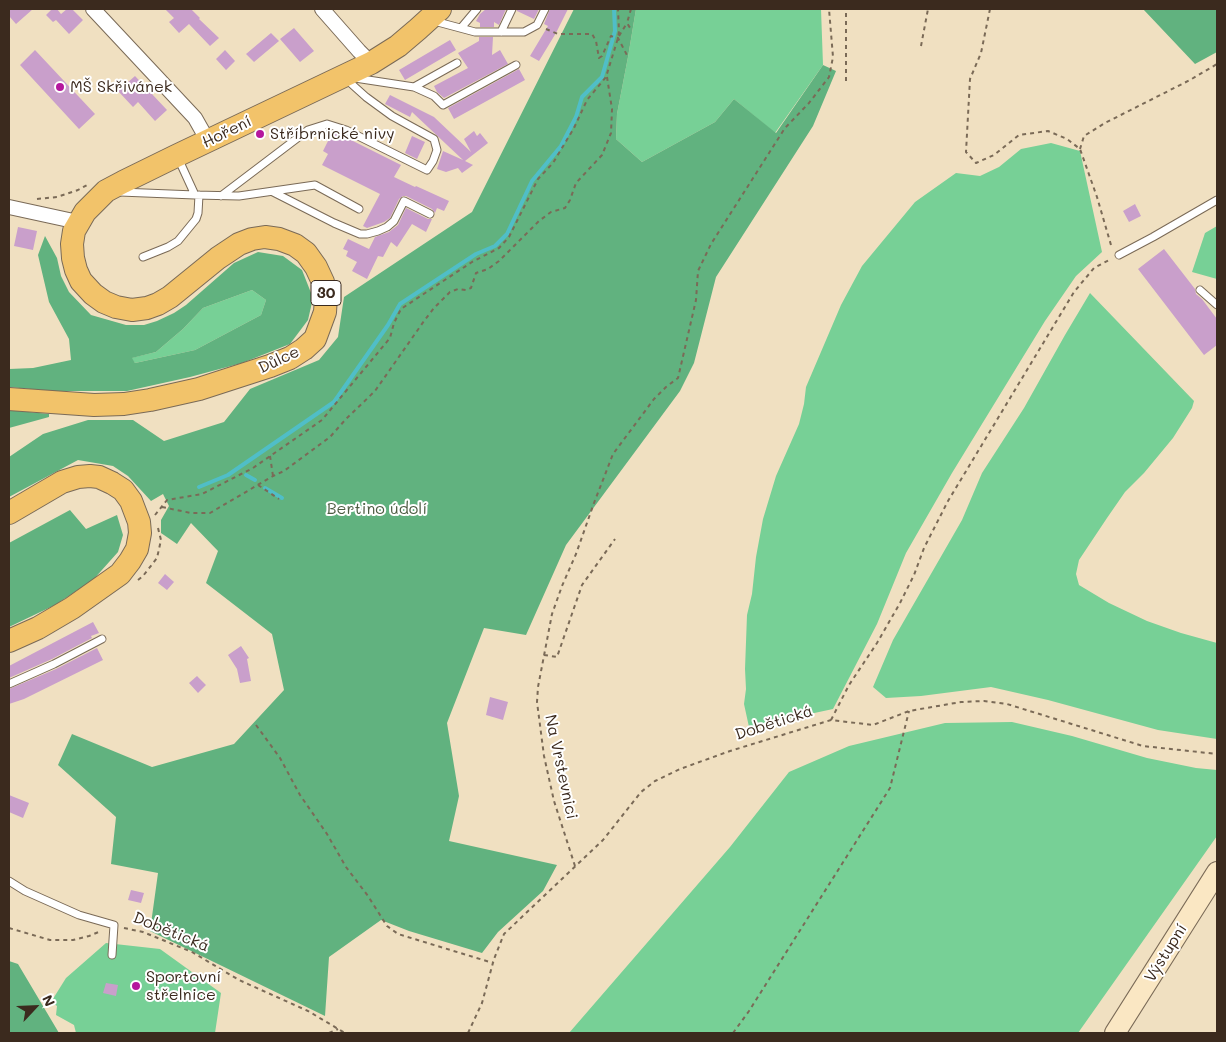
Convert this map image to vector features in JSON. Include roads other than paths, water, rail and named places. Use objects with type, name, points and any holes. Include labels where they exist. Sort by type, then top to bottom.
[{"type":"main road","name":"Hoření","points":[[78,222],[85,212],[106,191],[371,63],[398,46],[434,14]]},
{"type":"main road","name":"Důlce","points":[[9,399],[94,405],[124,404],[176,395],[290,358],[315,339],[321,326],[325,312],[326,297],[323,282],[316,267],[306,253],[295,245],[279,239],[265,237],[239,244],[218,258],[170,298],[147,308],[132,310],[116,307],[104,302],[81,281],[73,258],[72,244],[78,222]]},
{"type":"main road","points":[[9,513],[62,482],[78,477],[99,477],[123,490],[131,501],[140,522],[140,533],[137,549],[120,574],[72,608],[38,628],[9,641]]},
{"type":"street","points":[[93,9],[195,118],[208,141]]},
{"type":"street","points":[[322,9],[371,63]]},
{"type":"street","points":[[9,207],[78,222]]},
{"type":"street","name":"Výstupní","points":[[1115,1033],[1217,872]]},
{"type":"lane","points":[[461,28],[477,9]]},
{"type":"lane","points":[[501,32],[512,9]]},
{"type":"lane","points":[[434,14],[461,28],[475,32],[524,32],[537,25],[545,9]]},
{"type":"lane","points":[[414,87],[457,63]]},
{"type":"lane","points":[[343,76],[414,87],[434,96],[443,105],[516,65]]},
{"type":"lane","points":[[221,196],[308,130],[327,124],[346,130],[427,170],[437,150],[434,139],[392,116],[366,97],[343,76]]},
{"type":"lane","points":[[308,130],[323,131]]},
{"type":"lane","points":[[143,257],[178,241],[196,219],[198,213],[197,195],[176,156]]},
{"type":"lane","points":[[106,191],[239,196],[315,185],[359,209]]},
{"type":"lane","points":[[272,191],[334,223],[360,234],[367,234],[387,227],[394,221],[404,201],[430,214]]},
{"type":"lane","points":[[1119,255],[1217,200]]},
{"type":"lane","points":[[1200,290],[1217,305]]},
{"type":"lane","points":[[9,684],[54,664],[102,639]]},
{"type":"lane","name":"Dobětická","points":[[9,881],[25,891],[79,915],[114,925],[112,955]]},
{"type":"waterway","points":[[199,487],[228,475],[334,402],[388,325],[400,304],[476,254],[495,246],[507,234],[532,181],[561,146],[576,117],[582,97],[602,77],[615,31],[614,9]]},
{"type":"waterway","points":[[246,475],[255,480]]},
{"type":"waterway","points":[[265,488],[282,498]]},
{"type":"place","name":"MŠ Skřivánek","points":[[60,87]]},
{"type":"place","name":"Stříbrnické nivy","points":[[260,134]]},
{"type":"place","name":"Sportovní střelnice","points":[[136,986]]},
{"type":"park label","name":"Bertino údolí","points":[[377,509]]}]
